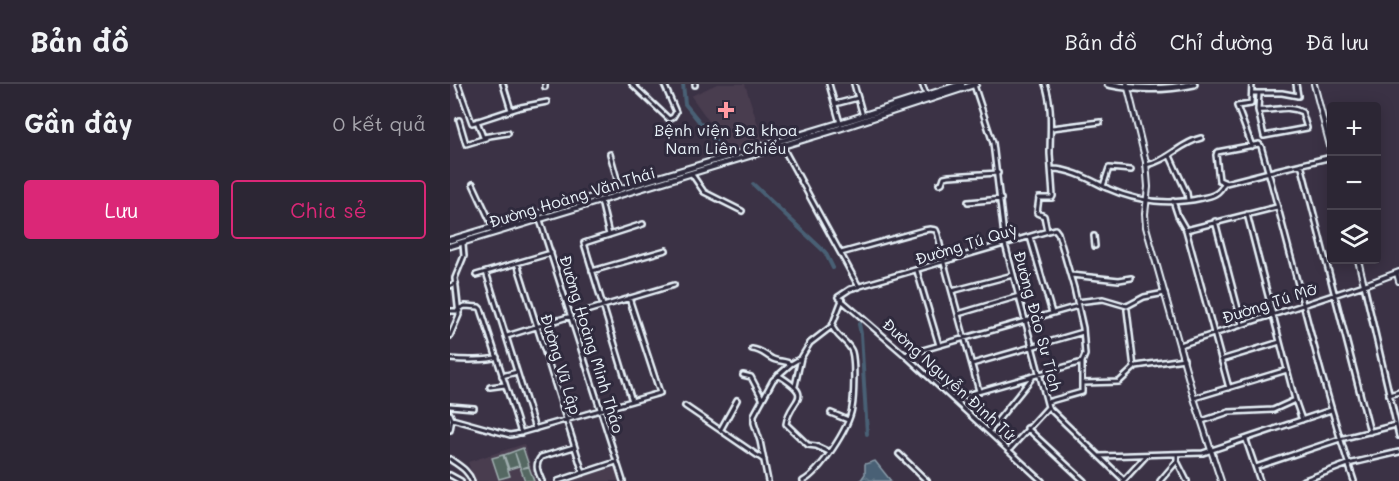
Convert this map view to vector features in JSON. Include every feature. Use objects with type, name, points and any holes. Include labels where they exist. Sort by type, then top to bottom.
[{"type":"highway","points":[[1108,84],[1127,86],[1194,84]]},
{"type":"main road","name":"Đường Hoàng Văn Thái","points":[[450,246],[463,244],[620,190],[962,84]]},
{"type":"main road","name":"Đường Hoàng Văn Thái","points":[[451,239],[601,201],[691,173],[748,152],[841,128],[975,84]]},
{"type":"street","points":[[459,84],[472,123],[510,110],[547,102]]},
{"type":"street","points":[[503,84],[510,110]]},
{"type":"street","points":[[632,84],[669,119],[676,114],[664,84]]},
{"type":"street","points":[[829,84],[840,123]]},
{"type":"street","points":[[854,84],[863,116]]},
{"type":"street","points":[[922,84],[927,96]]},
{"type":"street","name":"Đường Đào Sư Tích","points":[[975,84],[993,143],[1005,244],[1047,405],[1123,481]]},
{"type":"street","points":[[1008,450],[1047,405],[1083,391],[1082,362],[1085,355],[1083,332],[1071,275],[1059,233],[1055,229],[1047,231],[1044,216],[1038,214],[1038,200],[1053,196],[1050,138],[1052,128],[1045,84]]},
{"type":"street","points":[[1252,84],[1251,104],[1237,106],[1252,146]]},
{"type":"street","points":[[1252,93],[1292,93],[1298,96],[1296,84]]},
{"type":"street","points":[[1314,84],[1327,136]]},
{"type":"street","points":[[1127,86],[1146,165],[1146,227],[1194,398],[1221,481]]},
{"type":"street","points":[[1258,110],[1268,111],[1289,107],[1297,109],[1302,112],[1307,128],[1264,136],[1257,113],[1259,93]]},
{"type":"street","points":[[835,104],[858,98]]},
{"type":"street","points":[[459,120],[466,144],[508,133]]},
{"type":"street","points":[[477,121],[482,135],[486,138]]},
{"type":"street","points":[[1052,128],[1101,122]]},
{"type":"street","points":[[1146,165],[1159,162],[1188,142],[1201,138]]},
{"type":"street","points":[[781,145],[842,253],[858,287]]},
{"type":"street","points":[[1225,183],[1220,180],[1216,153],[1260,145],[1331,410],[1354,481]]},
{"type":"street","points":[[610,154],[620,190]]},
{"type":"street","points":[[1170,156],[1187,193],[1188,201]]},
{"type":"street","points":[[1052,169],[1073,173],[1137,199],[1188,201],[1217,193],[1225,183],[1327,157]]},
{"type":"street","points":[[1301,164],[1370,432]]},
{"type":"street","points":[[1103,186],[1109,168],[1131,170]]},
{"type":"street","points":[[691,173],[704,192],[742,211]]},
{"type":"street","points":[[939,184],[945,177],[998,173]]},
{"type":"street","name":"Đường Hoàng Văn Thái","points":[[473,184],[494,228]]},
{"type":"street","points":[[968,202],[1001,199]]},
{"type":"street","points":[[601,201],[609,235]]},
{"type":"street","points":[[1173,201],[1186,230],[1229,388]]},
{"type":"street","points":[[1186,230],[1277,207]]},
{"type":"street","points":[[1247,214],[1272,315],[1302,420]]},
{"type":"street","name":"Đường Hoàng Minh Thảo","points":[[539,217],[622,481]]},
{"type":"street","points":[[1215,221],[1242,325]]},
{"type":"street","points":[[632,401],[584,243],[643,224]]},
{"type":"street","points":[[842,253],[930,229],[936,231],[979,391]]},
{"type":"street","name":"Đường Tú Quỳ","points":[[840,298],[842,293],[858,287],[1047,231]]},
{"type":"street","points":[[1094,236],[1095,246]]},
{"type":"street","points":[[1030,237],[1052,313]]},
{"type":"street","points":[[450,336],[460,310],[455,278],[464,255],[463,244]]},
{"type":"street","points":[[592,272],[666,250]]},
{"type":"street","points":[[476,275],[551,253]]},
{"type":"street","name":"Đường Vũ Lập","points":[[517,263],[583,473]]},
{"type":"street","points":[[1359,264],[1399,436]]},
{"type":"street","points":[[917,271],[939,345]]},
{"type":"street","points":[[486,272],[535,429]]},
{"type":"street","points":[[1398,272],[1399,281]]},
{"type":"street","name":"Đường Tú Mỡ","points":[[1180,345],[1398,272]]},
{"type":"street","points":[[952,291],[1013,275]]},
{"type":"street","points":[[1071,275],[1119,280],[1131,278]]},
{"type":"street","points":[[450,286],[456,283]]},
{"type":"street","points":[[583,312],[674,285]]},
{"type":"street","points":[[905,355],[1078,304],[1103,299],[1127,306],[1144,297],[1165,293]]},
{"type":"street","points":[[958,314],[1019,296]]},
{"type":"street","points":[[452,419],[510,435],[660,393],[629,298]]},
{"type":"street","points":[[829,452],[808,445],[786,424],[798,401],[795,386],[801,358],[810,343],[832,326],[840,298]]},
{"type":"street","name":"Đường Nguyễn Đình Tứ","points":[[840,298],[1042,481]]},
{"type":"street","points":[[450,311],[470,306],[480,307],[521,433]]},
{"type":"street","points":[[1127,310],[1134,368]]},
{"type":"street","points":[[507,336],[571,316]]},
{"type":"street","points":[[803,481],[812,476],[829,452],[852,411],[852,352],[832,326]]},
{"type":"street","points":[[972,364],[1083,332]]},
{"type":"street","points":[[1221,360],[1280,342]]},
{"type":"street","points":[[752,349],[760,350],[772,359],[784,360],[791,364]]},
{"type":"street","points":[[450,359],[485,358],[491,360],[497,357]]},
{"type":"street","points":[[773,481],[768,480],[754,415],[762,398],[778,375],[801,358]]},
{"type":"street","points":[[1083,383],[1119,382],[1134,368],[1184,359]]},
{"type":"street","points":[[953,399],[1082,362]]},
{"type":"street","points":[[1194,398],[1288,370]]},
{"type":"street","points":[[502,376],[517,372]]},
{"type":"street","points":[[743,375],[752,377],[762,398]]},
{"type":"street","points":[[778,375],[795,386]]},
{"type":"street","points":[[988,431],[1034,377]]},
{"type":"street","points":[[490,387],[505,385]]},
{"type":"street","points":[[1389,394],[1399,392]]},
{"type":"street","points":[[721,429],[737,400]]},
{"type":"street","points":[[1202,421],[1229,412],[1273,410],[1295,400]]},
{"type":"street","points":[[450,406],[474,408]]},
{"type":"street","points":[[685,406],[764,460]]},
{"type":"street","points":[[1098,456],[1177,455],[1213,451],[1331,410]]},
{"type":"street","points":[[831,413],[848,420]]},
{"type":"street","points":[[450,414],[452,419],[450,430]]},
{"type":"street","points":[[1256,467],[1340,439],[1396,425]]},
{"type":"street","points":[[1027,428],[1084,481]]},
{"type":"street","points":[[1246,440],[1260,481]]},
{"type":"street","points":[[542,481],[537,461],[541,457],[574,447]]},
{"type":"street","points":[[1302,481],[1348,464],[1399,452]]},
{"type":"street","points":[[899,454],[927,481]]},
{"type":"street","points":[[1177,455],[1187,481]]},
{"type":"street","points":[[1123,481],[1146,456]]},
{"type":"street","points":[[450,459],[463,468],[472,481]]},
{"type":"street","points":[[1160,481],[1178,461]]},
{"type":"street","points":[[558,481],[617,462]]},
{"type":"street","points":[[450,475],[461,481]]},
{"type":"shaded area","name":"Bệnh viện Đa khoa Nam Liên Chiểu","points":[[717,84],[745,84],[763,141],[731,152],[691,96]]},
{"type":"shaded area","points":[[524,444],[536,481],[474,481],[468,462]]},
{"type":"shaded area","points":[[616,467],[621,481],[569,481]]},
{"type":"green space","points":[[523,448],[529,466],[523,468],[529,467],[534,481],[525,481],[515,453],[519,466],[509,469],[504,455]]},
{"type":"green space","points":[[503,455],[510,476],[499,479],[492,458]]},
{"type":"water","points":[[875,461],[891,481],[860,481],[865,474],[865,464]]},
{"type":"waterway","points":[[683,84],[685,104],[723,151]]},
{"type":"waterway","points":[[753,184],[825,252],[833,268]]},
{"type":"waterway","points":[[859,324],[867,434]]},
{"type":"place","name":"Bệnh viện Đa khoa Nam Liên Chiểu","points":[[726,110]]}]
